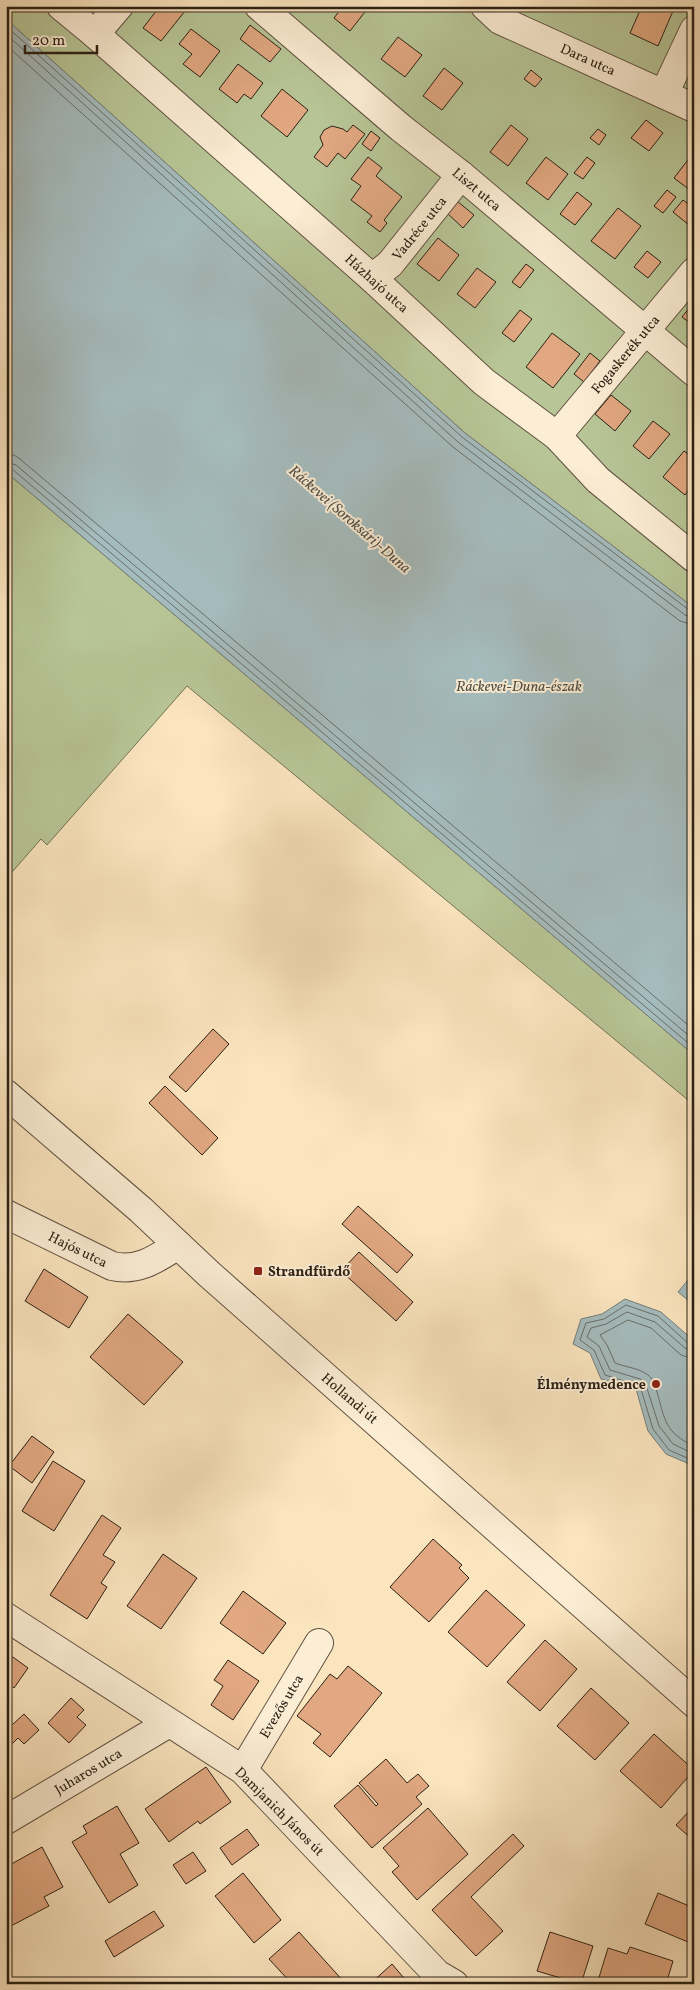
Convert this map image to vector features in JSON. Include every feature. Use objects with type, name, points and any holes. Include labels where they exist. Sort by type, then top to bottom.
[{"type":"street","name":"Házhajó utca","points":[[61,6],[372,278],[484,382],[558,436],[598,480],[694,558]]},
{"type":"street","points":[[95,34],[120,6]]},
{"type":"street","name":"Liszt utca","points":[[260,6],[401,128],[461,175],[694,372]]},
{"type":"street","name":"Dara utca","points":[[485,6],[500,20],[694,108]]},
{"type":"street","points":[[664,94],[694,30]]},
{"type":"street","name":"Vadréce utca","points":[[372,278],[390,264],[461,175]]},
{"type":"street","name":"Fogaskerék utca","points":[[558,436],[694,272]]},
{"type":"street","name":"Hollandi út","points":[[6,1094],[141,1210],[178,1245],[694,1703]]},
{"type":"street","name":"Hajós utca","points":[[6,1214],[112,1266],[123,1268],[139,1267],[178,1245]]},
{"type":"street","name":"Damjanich János út","points":[[6,1617],[243,1770],[437,1974],[454,1984]]},
{"type":"street","name":"Evezős utca","points":[[243,1770],[320,1643]]},
{"type":"street","name":"Juharos utca","points":[[6,1820],[169,1723]]},
{"type":"green space","points":[[6,6],[694,6],[694,608],[465,433],[6,19]]},
{"type":"green space","points":[[6,472],[694,1055],[694,1105],[187,686],[47,845],[41,839],[6,879]]},
{"type":"water","name":"Ráckevei-Duna-észak","points":[[6,19],[465,433],[694,608],[694,1055],[6,472]]},
{"type":"water","points":[[694,1273],[694,1305],[678,1292]]},
{"type":"water","name":"Élménymedence","points":[[625,1299],[661,1312],[694,1341],[694,1466],[666,1454],[648,1431],[636,1389],[601,1379],[590,1353],[573,1344],[581,1319],[602,1314]]},
{"type":"building","points":[[160,6],[180,6],[185,11],[161,41],[143,28]]},
{"type":"building","points":[[343,6],[366,6],[368,8],[350,31],[334,18]]},
{"type":"building","points":[[642,6],[661,6],[673,11],[658,46],[630,33]]},
{"type":"building","points":[[250,25],[281,49],[270,62],[240,39]]},
{"type":"building","points":[[191,29],[220,51],[200,77],[183,64],[192,54],[179,44]]},
{"type":"building","points":[[398,37],[422,55],[405,77],[381,59]]},
{"type":"building","points":[[238,64],[263,83],[251,99],[244,94],[237,103],[219,89]]},
{"type":"building","points":[[444,68],[463,83],[442,110],[423,96]]},
{"type":"building","points":[[531,70],[542,79],[535,87],[524,79]]},
{"type":"building","points":[[282,89],[308,110],[287,137],[261,116]]},
{"type":"building","points":[[646,120],[663,133],[649,151],[631,138]]},
{"type":"building","points":[[353,125],[365,134],[345,159],[338,153],[327,167],[314,157],[323,145],[320,137],[324,130],[332,126],[347,132]]},
{"type":"building","points":[[511,125],[528,139],[508,166],[490,152]]},
{"type":"building","points":[[598,129],[606,135],[599,145],[590,138]]},
{"type":"building","points":[[371,131],[380,138],[371,151],[362,144]]},
{"type":"building","points":[[694,152],[694,193],[674,178]]},
{"type":"building","points":[[368,157],[382,168],[376,176],[402,197],[384,220],[387,223],[380,232],[367,222],[372,216],[351,200],[361,186],[351,179]]},
{"type":"building","points":[[546,157],[568,174],[548,200],[526,183]]},
{"type":"building","points":[[587,157],[595,163],[583,179],[574,173]]},
{"type":"building","points":[[667,190],[676,197],[663,213],[654,206]]},
{"type":"building","points":[[577,192],[592,204],[575,225],[560,214]]},
{"type":"building","points":[[683,200],[694,208],[694,220],[689,225],[673,212]]},
{"type":"building","points":[[457,201],[474,215],[463,228],[447,213]]},
{"type":"building","points":[[618,208],[641,226],[615,259],[591,241]]},
{"type":"building","points":[[438,238],[459,255],[439,281],[417,264]]},
{"type":"building","points":[[647,251],[661,262],[648,278],[634,267]]},
{"type":"building","points":[[526,264],[534,270],[520,288],[512,282]]},
{"type":"building","points":[[477,268],[496,282],[475,308],[457,294]]},
{"type":"building","points":[[694,302],[694,326],[682,317]]},
{"type":"building","points":[[520,310],[532,319],[514,342],[502,333]]},
{"type":"building","points":[[552,333],[580,354],[553,388],[526,367]]},
{"type":"building","points":[[590,353],[600,361],[584,382],[574,374]]},
{"type":"building","points":[[611,395],[631,411],[615,431],[595,414]]},
{"type":"building","points":[[653,421],[670,434],[649,459],[633,446]]},
{"type":"building","points":[[684,451],[694,458],[694,491],[689,489],[685,495],[663,477]]},
{"type":"building","points":[[213,1029],[229,1044],[186,1092],[169,1077]]},
{"type":"building","points":[[165,1086],[218,1138],[202,1155],[149,1103]]},
{"type":"building","points":[[358,1206],[413,1255],[397,1273],[342,1224]]},
{"type":"building","points":[[359,1252],[413,1302],[396,1321],[341,1271]]},
{"type":"building","points":[[44,1269],[88,1297],[69,1328],[25,1301]]},
{"type":"building","points":[[128,1314],[183,1362],[144,1405],[90,1357]]},
{"type":"building","points":[[32,1436],[54,1452],[32,1483],[9,1466]]},
{"type":"building","points":[[53,1461],[85,1481],[54,1531],[22,1511]]},
{"type":"building","points":[[102,1515],[121,1528],[103,1555],[115,1562],[101,1583],[107,1587],[87,1619],[50,1595]]},
{"type":"building","points":[[433,1539],[462,1565],[459,1568],[469,1578],[429,1622],[390,1587]]},
{"type":"building","points":[[163,1554],[197,1578],[161,1629],[127,1606]]},
{"type":"building","points":[[486,1590],[525,1625],[487,1667],[448,1632]]},
{"type":"building","points":[[243,1591],[286,1623],[263,1654],[220,1623]]},
{"type":"building","points":[[545,1640],[577,1669],[540,1711],[507,1682]]},
{"type":"building","points":[[6,1652],[28,1668],[14,1688],[6,1682]]},
{"type":"building","points":[[228,1660],[259,1681],[233,1720],[211,1705],[223,1686],[214,1680]]},
{"type":"building","points":[[348,1666],[382,1693],[330,1757],[313,1743],[321,1734],[297,1716],[330,1674],[337,1679]]},
{"type":"building","points":[[591,1688],[629,1723],[595,1760],[557,1726]]},
{"type":"building","points":[[71,1698],[84,1710],[77,1717],[86,1725],[69,1743],[48,1723]]},
{"type":"building","points":[[24,1714],[39,1730],[24,1744],[18,1738],[7,1749],[6,1719],[12,1725]]},
{"type":"building","points":[[654,1734],[694,1770],[661,1808],[620,1771]]},
{"type":"building","points":[[386,1759],[407,1783],[418,1774],[429,1786],[416,1797],[422,1804],[372,1848],[334,1806],[358,1785],[376,1806],[378,1804],[359,1783]]},
{"type":"building","points":[[206,1767],[231,1802],[200,1824],[198,1821],[169,1842],[145,1809]]},
{"type":"building","points":[[117,1806],[139,1843],[120,1854],[138,1885],[109,1903],[72,1842],[87,1833],[83,1826]]},
{"type":"building","points":[[694,1806],[694,1841],[676,1825]]},
{"type":"building","points":[[428,1808],[468,1854],[417,1900],[392,1872],[399,1866],[383,1848]]},
{"type":"building","points":[[247,1829],[259,1845],[232,1865],[220,1848]]},
{"type":"building","points":[[513,1834],[524,1846],[471,1897],[503,1931],[476,1956],[432,1910]]},
{"type":"building","points":[[42,1847],[63,1887],[44,1897],[49,1906],[9,1927],[6,1923],[6,1867]]},
{"type":"building","points":[[193,1852],[206,1871],[186,1884],[173,1865]]},
{"type":"building","points":[[243,1873],[281,1920],[254,1943],[215,1896]]},
{"type":"building","points":[[658,1893],[694,1908],[694,1935],[691,1934],[688,1942],[645,1924]]},
{"type":"building","points":[[154,1911],[164,1926],[114,1957],[105,1941]]},
{"type":"building","points":[[299,1932],[344,1984],[292,1984],[269,1959]]},
{"type":"building","points":[[550,1932],[593,1946],[581,1984],[537,1971]]},
{"type":"building","points":[[630,1947],[673,1961],[666,1984],[597,1984],[608,1948],[627,1954]]},
{"type":"building","points":[[392,1964],[409,1984],[370,1984]]},
{"type":"place","name":"Strandfürdő","points":[[258,1271]]},
{"type":"place","name":"Élménymedence","points":[[656,1384]]},
{"type":"water label","name":"Ráckevei (Soroksári)-Duna","points":[[350,519]]}]
